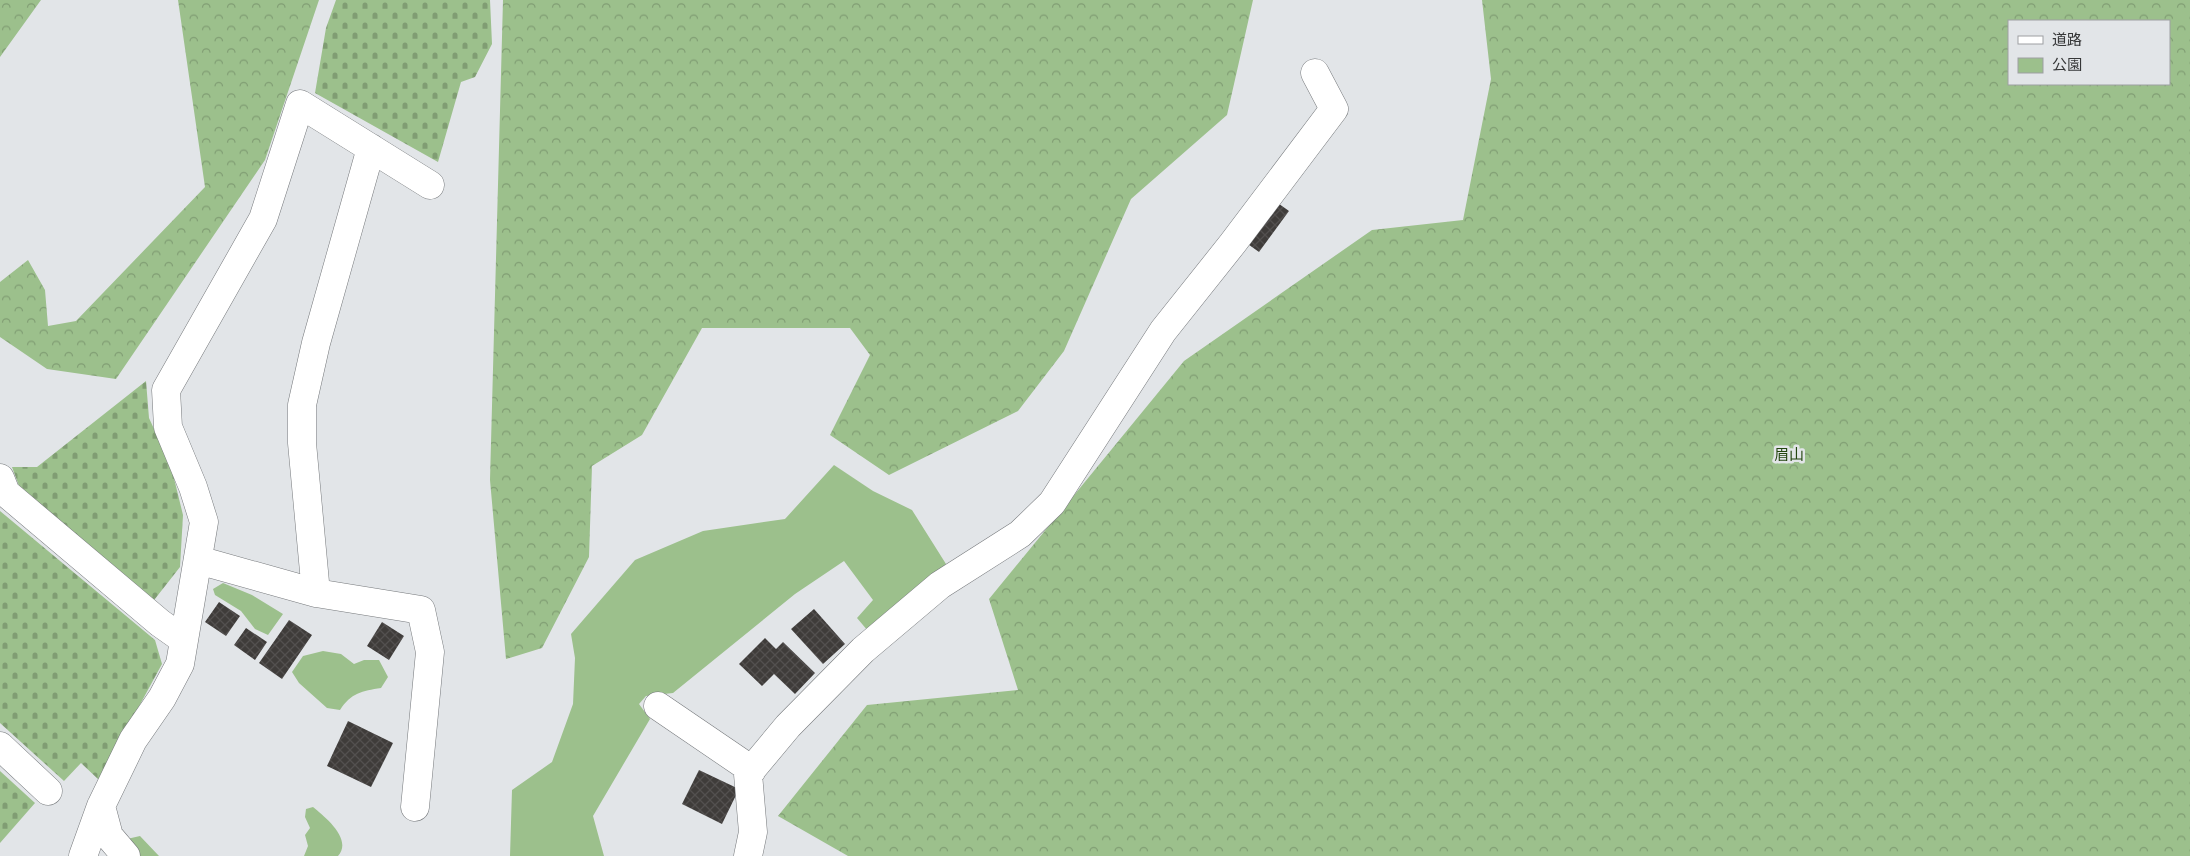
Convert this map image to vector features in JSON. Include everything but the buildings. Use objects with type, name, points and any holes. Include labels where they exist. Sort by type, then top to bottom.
[{"type":"street","points":[[748,856],[753,832],[748,774],[788,726],[862,650],[940,585],[1020,534],[1052,503],[1163,331],[1233,243],[1334,109],[1315,73]]},
{"type":"street","points":[[83,856],[101,806],[133,740],[162,698],[180,664],[204,522],[193,488],[168,427],[166,390],[264,219],[300,104],[430,185]]},
{"type":"street","points":[[316,592],[302,443],[302,405],[316,343],[371,148]]},
{"type":"street","points":[[0,478],[6,493],[160,624],[184,640]]},
{"type":"street","points":[[198,560],[316,592],[421,610],[430,652],[415,807]]},
{"type":"street","points":[[658,706],[752,770]]},
{"type":"street","points":[[0,746],[48,791]]},
{"type":"street","points":[[101,806],[109,836],[126,856]]},
{"type":"green space","points":[[0,0],[41,0],[0,57]]},
{"type":"green space","points":[[178,0],[319,0],[265,160],[116,379],[47,369],[0,337],[0,282],[28,260],[45,290],[48,326],[76,321],[205,187]]},
{"type":"green space","points":[[336,0],[490,0],[492,44],[475,77],[461,82],[438,162],[315,93],[326,28]]},
{"type":"green space","points":[[503,0],[1253,0],[1227,115],[1131,199],[1064,351],[1018,411],[889,475],[830,435],[870,355],[850,328],[702,328],[642,435],[592,466],[589,557],[542,648],[506,659],[490,480]]},
{"type":"green space","name":"眉山","points":[[1482,0],[2190,0],[2190,856],[848,856],[778,816],[867,705],[1018,690],[989,599],[1184,361],[1372,230],[1463,220],[1491,79]]},
{"type":"green space","points":[[146,381],[149,418],[171,466],[183,515],[180,567],[151,604],[22,494],[12,467],[37,467]]},
{"type":"green space","points":[[834,465],[873,491],[912,510],[946,564],[868,631],[857,618],[873,600],[844,561],[795,594],[673,693],[646,696],[639,704],[650,719],[593,816],[604,856],[510,856],[512,790],[552,762],[573,704],[575,658],[571,634],[635,560],[703,531],[785,519]]},
{"type":"green space","points":[[0,511],[155,640],[162,664],[99,780],[81,763],[64,781],[0,723]]},
{"type":"green space","points":[[223,583],[252,595],[283,614],[268,635],[255,629],[241,611],[215,595],[213,589]]},
{"type":"green space","points":[[323,651],[341,654],[354,664],[364,660],[379,660],[388,677],[381,688],[368,690],[353,696],[340,710],[327,708],[299,683],[292,672],[303,656]]},
{"type":"green space","points":[[0,771],[35,803],[0,843]]},
{"type":"green space","points":[[313,807],[330,822],[340,836],[342,849],[338,856],[304,856],[308,846],[305,835],[310,828],[305,817],[306,809]]},
{"type":"green space","points":[[140,836],[159,856],[139,856],[127,839]]}]
